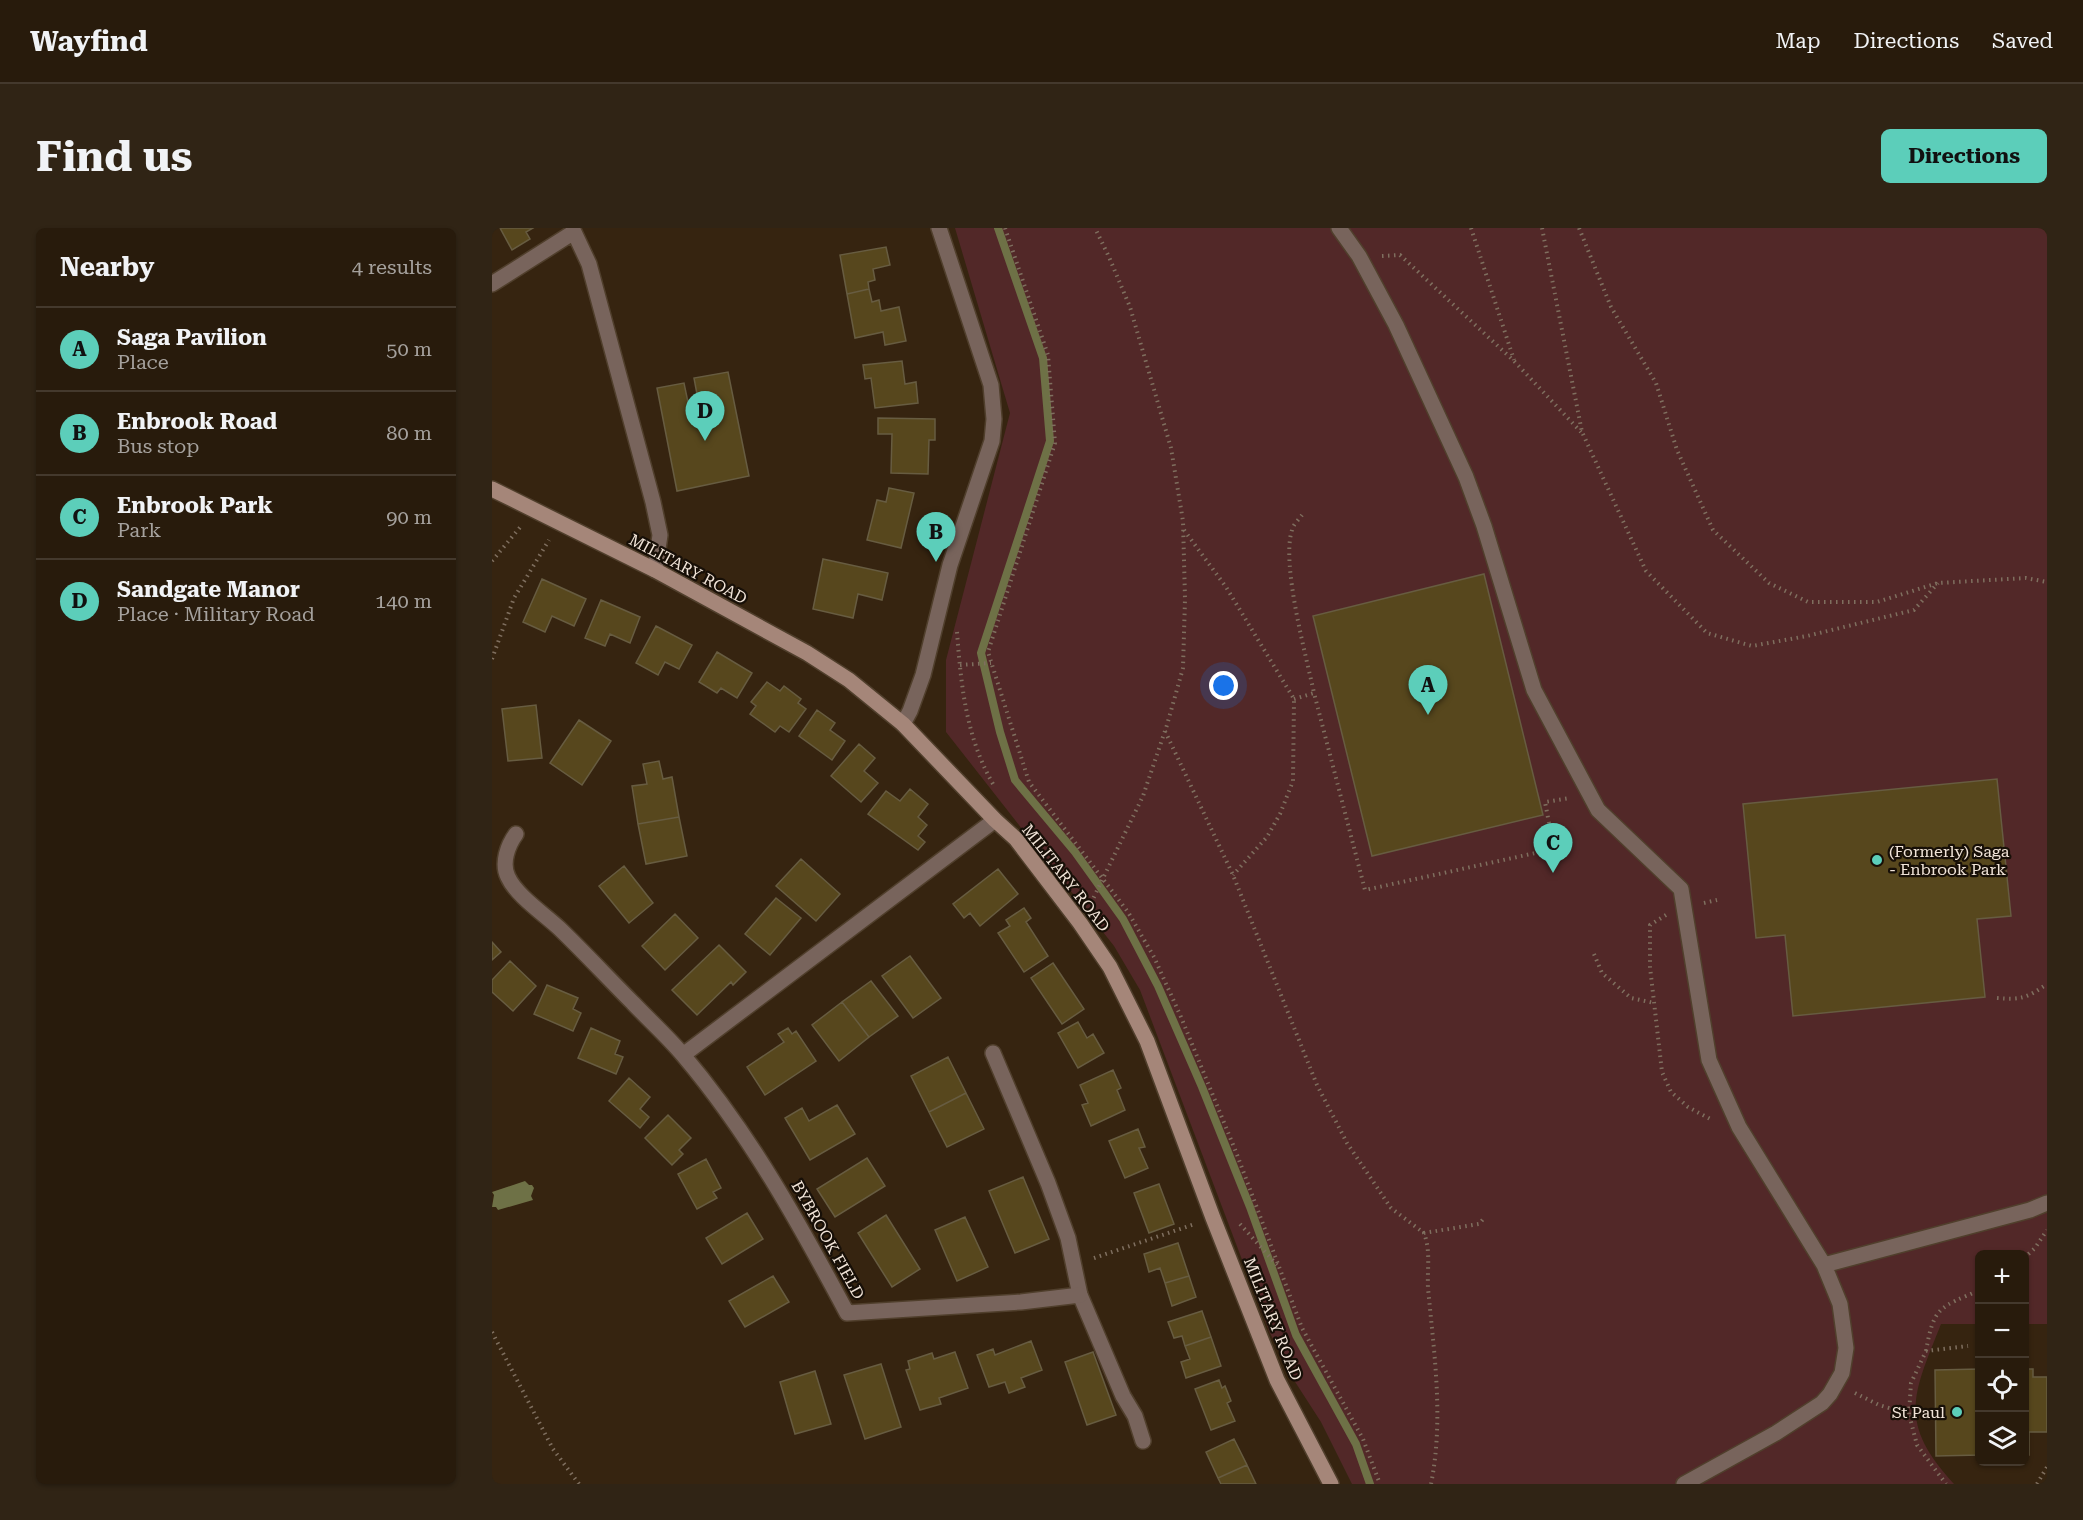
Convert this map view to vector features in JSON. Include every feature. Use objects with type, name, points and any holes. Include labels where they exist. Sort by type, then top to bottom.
[{"type":"main road","name":"MILITARY ROAD","points":[[492,489],[655,570],[807,653],[849,680],[903,724],[1023,849],[1080,923],[1110,968],[1147,1041],[1277,1380],[1331,1484]]},
{"type":"street","points":[[903,724],[923,675],[950,565],[992,441],[994,419],[991,385],[939,228]]},
{"type":"street","points":[[1339,228],[1359,256],[1401,335],[1466,477],[1484,526],[1534,690],[1598,810],[1681,888],[1709,1060],[1739,1127],[1824,1265],[1840,1304],[1845,1332],[1844,1362],[1836,1384],[1822,1403],[1776,1433],[1684,1484]]},
{"type":"street","points":[[492,284],[574,232],[589,264],[653,502],[660,534],[655,570]]},
{"type":"street","points":[[683,1055],[995,820]]},
{"type":"street","name":"BYBROOK FIELD","points":[[516,834],[507,851],[505,867],[507,876],[513,885],[559,928],[683,1055],[770,1175],[799,1222],[847,1313],[1021,1302],[1080,1295]]},
{"type":"street","points":[[993,1053],[1068,1238],[1080,1295],[1143,1441]]},
{"type":"street","points":[[1824,1265],[2019,1213],[2047,1203]]},
{"type":"path","points":[[1005,228],[1048,355],[1055,443],[988,652],[991,663],[1029,782],[1128,912],[1154,957],[1236,1152],[1302,1328],[1363,1439],[1380,1484]]},
{"type":"path","points":[[1095,228],[1130,307],[1171,448],[1184,529],[1185,599],[1183,668],[1165,731],[1143,796],[1096,894]]},
{"type":"path","points":[[1471,228],[1515,361]]},
{"type":"path","points":[[1542,228],[1582,432],[1646,571],[1707,633],[1752,646],[1807,636],[1914,610],[1938,583]]},
{"type":"path","points":[[1579,228],[1611,307],[1656,383],[1677,450],[1713,530],[1769,583],[1808,602],[1877,602],[1938,583],[2026,578],[2047,582]]},
{"type":"path","points":[[1359,256],[1400,255],[1515,361],[1582,432]]},
{"type":"path","points":[[1302,514],[1292,529],[1290,577],[1314,693],[1365,890],[1554,849],[1545,802],[1590,795]]},
{"type":"path","points":[[492,561],[524,523]]},
{"type":"path","points":[[1184,529],[1226,587],[1294,699],[1293,781],[1280,814],[1267,837],[1233,875]]},
{"type":"path","points":[[492,659],[514,598],[551,537]]},
{"type":"path","points":[[956,622],[960,665],[974,746],[992,783],[999,791]]},
{"type":"path","points":[[960,665],[991,663]]},
{"type":"path","points":[[1294,699],[1314,693]]},
{"type":"path","points":[[1165,731],[1233,875],[1317,1085],[1347,1143],[1391,1208],[1424,1233],[1429,1247],[1428,1284],[1438,1415],[1436,1460],[1431,1484]]},
{"type":"path","points":[[1717,900],[1685,906],[1650,925],[1650,967],[1662,1072],[1671,1092],[1688,1107],[1716,1122],[1739,1127]]},
{"type":"path","points":[[1594,954],[1602,973],[1631,998],[1654,1003]]},
{"type":"path","points":[[1997,998],[2018,1000],[2047,984]]},
{"type":"path","points":[[1234,1217],[1280,1267]]},
{"type":"path","points":[[1424,1233],[1479,1224],[1485,1217]]},
{"type":"path","points":[[1074,1265],[1201,1222]]},
{"type":"path","points":[[2029,1254],[2047,1230]]},
{"type":"path","points":[[1946,1484],[1917,1445],[1909,1414],[1911,1383],[1926,1350],[1933,1319],[1942,1308],[1975,1292]]},
{"type":"path","points":[[492,1332],[553,1449],[579,1484]]},
{"type":"path","points":[[1926,1350],[1968,1346]]},
{"type":"path","points":[[1836,1384],[1879,1404],[1909,1414]]},
{"type":"path","points":[[2037,1484],[2047,1467]]},
{"type":"shaded area","points":[[955,228],[2047,228],[2047,1324],[2029,1324],[2029,1250],[1975,1250],[1975,1324],[1941,1324],[1923,1370],[1916,1407],[1917,1425],[1924,1443],[1954,1484],[1352,1484],[1321,1422],[1290,1374],[1269,1331],[1140,990],[1114,946],[946,732],[946,660],[1010,413]]},
{"type":"shaded area","points":[[525,1181],[534,1188],[531,1196],[533,1200],[498,1210],[492,1207],[494,1195],[492,1192]]},
{"type":"building","points":[[500,228],[533,228],[526,232],[530,239],[512,250]]},
{"type":"building","points":[[886,247],[890,265],[873,269],[875,280],[868,282],[869,289],[847,294],[840,255]]},
{"type":"building","points":[[869,289],[872,302],[879,300],[881,311],[899,307],[906,341],[885,345],[883,332],[855,338],[847,294]]},
{"type":"building","points":[[902,361],[905,384],[916,382],[918,403],[875,408],[871,378],[865,379],[863,365]]},
{"type":"building","points":[[728,372],[749,476],[677,491],[657,388],[684,383],[689,407],[699,405],[694,378]]},
{"type":"building","points":[[878,418],[935,419],[935,440],[929,440],[928,474],[891,473],[892,434],[878,434]]},
{"type":"building","points":[[889,488],[914,493],[901,548],[867,540],[877,500],[886,502]]},
{"type":"building","points":[[823,559],[888,573],[882,600],[858,594],[853,618],[813,609]]},
{"type":"building","points":[[1484,574],[1543,815],[1372,856],[1313,616]]},
{"type":"building","points":[[542,579],[586,599],[574,626],[552,616],[545,632],[523,622]]},
{"type":"building","points":[[601,600],[640,617],[630,643],[610,634],[605,646],[585,638]]},
{"type":"building","points":[[656,626],[692,645],[679,669],[665,662],[658,675],[636,663]]},
{"type":"building","points":[[717,652],[752,673],[737,698],[721,688],[717,693],[699,682]]},
{"type":"building","points":[[767,682],[780,691],[784,686],[801,699],[798,703],[806,709],[789,732],[780,726],[775,732],[750,714],[756,706],[751,702]]},
{"type":"building","points":[[536,705],[542,758],[508,761],[502,709]]},
{"type":"building","points":[[817,710],[835,723],[830,730],[845,741],[832,760],[799,736]]},
{"type":"building","points":[[579,720],[611,741],[582,785],[550,763]]},
{"type":"building","points":[[859,744],[875,758],[864,771],[878,783],[861,802],[831,776]]},
{"type":"building","points":[[659,761],[663,779],[672,777],[679,817],[638,824],[632,786],[647,784],[643,764]]},
{"type":"building","name":"(Formerly) Saga - Enbrook Park","points":[[1997,779],[2011,916],[1977,919],[1985,997],[1793,1016],[1785,935],[1756,938],[1743,804]]},
{"type":"building","points":[[910,789],[928,804],[918,817],[927,825],[918,836],[925,842],[918,850],[868,814],[886,791],[900,801]]},
{"type":"building","points":[[679,817],[687,856],[646,864],[638,824]]},
{"type":"building","points":[[801,859],[840,894],[816,921],[776,886]]},
{"type":"building","points":[[624,866],[653,903],[629,923],[599,886]]},
{"type":"building","points":[[998,869],[1018,894],[980,926],[970,913],[964,918],[953,904]]},
{"type":"building","points":[[776,898],[801,918],[770,955],[745,934]]},
{"type":"building","points":[[1024,908],[1031,918],[1026,922],[1048,956],[1024,972],[998,933],[1010,926],[1006,920]]},
{"type":"building","points":[[675,914],[698,938],[665,970],[642,946]]},
{"type":"building","points":[[492,942],[501,952],[492,960]]},
{"type":"building","points":[[719,945],[746,972],[733,985],[731,982],[697,1015],[672,990]]},
{"type":"building","points":[[910,956],[941,998],[913,1018],[882,976]]},
{"type":"building","points":[[510,961],[536,986],[513,1011],[492,992],[492,980]]},
{"type":"building","points":[[1053,963],[1084,1009],[1062,1024],[1031,978]]},
{"type":"building","points":[[871,981],[898,1016],[869,1037],[842,1002]]},
{"type":"building","points":[[547,985],[578,998],[573,1009],[581,1013],[573,1031],[534,1014]]},
{"type":"building","points":[[842,1002],[869,1037],[839,1061],[812,1025]]},
{"type":"building","points":[[1078,1022],[1087,1038],[1093,1034],[1104,1053],[1078,1068],[1058,1033]]},
{"type":"building","points":[[591,1028],[620,1041],[615,1054],[623,1057],[616,1074],[578,1058]]},
{"type":"building","points":[[788,1028],[792,1034],[796,1031],[816,1061],[765,1095],[747,1067],[784,1042],[778,1034]]},
{"type":"building","points":[[948,1057],[966,1093],[929,1112],[911,1076]]},
{"type":"building","points":[[1113,1070],[1121,1088],[1117,1090],[1125,1110],[1091,1126],[1082,1105],[1088,1103],[1080,1085]]},
{"type":"building","points":[[629,1078],[650,1097],[640,1109],[649,1117],[640,1128],[609,1101]]},
{"type":"building","points":[[966,1093],[984,1129],[947,1147],[929,1112]]},
{"type":"building","points":[[837,1105],[855,1134],[810,1160],[785,1118],[802,1108],[809,1121]]},
{"type":"building","points":[[668,1115],[691,1138],[679,1150],[683,1154],[672,1165],[645,1138]]},
{"type":"building","points":[[1138,1129],[1145,1147],[1139,1148],[1148,1168],[1125,1178],[1109,1141]]},
{"type":"building","points":[[867,1158],[885,1186],[835,1217],[817,1189]]},
{"type":"building","points":[[706,1159],[721,1188],[713,1192],[717,1198],[697,1209],[678,1174]]},
{"type":"building","points":[[1023,1177],[1049,1239],[1015,1253],[989,1191]]},
{"type":"building","points":[[1159,1184],[1174,1224],[1149,1233],[1134,1193]]},
{"type":"building","points":[[747,1213],[763,1239],[722,1264],[706,1238]]},
{"type":"building","points":[[886,1215],[920,1269],[892,1287],[858,1233]]},
{"type":"building","points":[[965,1217],[988,1267],[957,1281],[935,1230]]},
{"type":"building","points":[[1178,1243],[1189,1276],[1165,1283],[1160,1268],[1149,1272],[1144,1254]]},
{"type":"building","points":[[773,1276],[789,1302],[745,1327],[729,1301]]},
{"type":"building","points":[[1189,1276],[1196,1297],[1172,1306],[1165,1283]]},
{"type":"building","points":[[1202,1311],[1211,1337],[1185,1346],[1182,1336],[1174,1338],[1168,1322]]},
{"type":"building","points":[[1211,1337],[1221,1366],[1186,1378],[1181,1362],[1190,1359],[1185,1346]]},
{"type":"building","points":[[1031,1341],[1042,1370],[1021,1378],[1025,1387],[1009,1393],[1005,1382],[989,1387],[977,1355],[993,1349],[995,1355]]},
{"type":"building","points":[[955,1352],[968,1388],[939,1398],[941,1404],[920,1410],[906,1370],[910,1369],[908,1361],[932,1353],[934,1359]]},
{"type":"building","points":[[1093,1352],[1116,1415],[1087,1425],[1065,1362]]},
{"type":"building","points":[[881,1364],[901,1427],[865,1439],[844,1375]]},
{"type":"building","name":"St Paul","points":[[1975,1369],[1975,1455],[1936,1456],[1935,1370]]},
{"type":"building","points":[[2029,1369],[2033,1369],[2033,1377],[2047,1377],[2047,1432],[2029,1432]]},
{"type":"building","points":[[815,1371],[831,1424],[795,1434],[780,1382]]},
{"type":"building","points":[[1219,1380],[1222,1388],[1225,1386],[1231,1401],[1227,1403],[1235,1421],[1211,1430],[1195,1389]]},
{"type":"building","points":[[1234,1439],[1247,1465],[1218,1478],[1206,1452]]},
{"type":"building","points":[[1247,1465],[1256,1484],[1221,1484],[1218,1478]]},
{"type":"waterway","points":[[998,228],[1043,358],[1050,441],[981,653],[1000,732],[1015,780],[1075,852],[1123,919],[1158,986],[1202,1087],[1250,1207],[1296,1335],[1356,1444],[1370,1484]]},
{"type":"place","name":"Sandgate Manor","points":[[705,441]]},
{"type":"place","name":"Enbrook Road","points":[[936,562]]},
{"type":"place","name":"Saga Pavilion","points":[[1428,715]]},
{"type":"place","name":"(Formerly) Saga - Enbrook Park","points":[[1877,860]]},
{"type":"place","name":"Enbrook Park","points":[[1553,873]]},
{"type":"place","name":"St Paul","points":[[1957,1412]]}]
